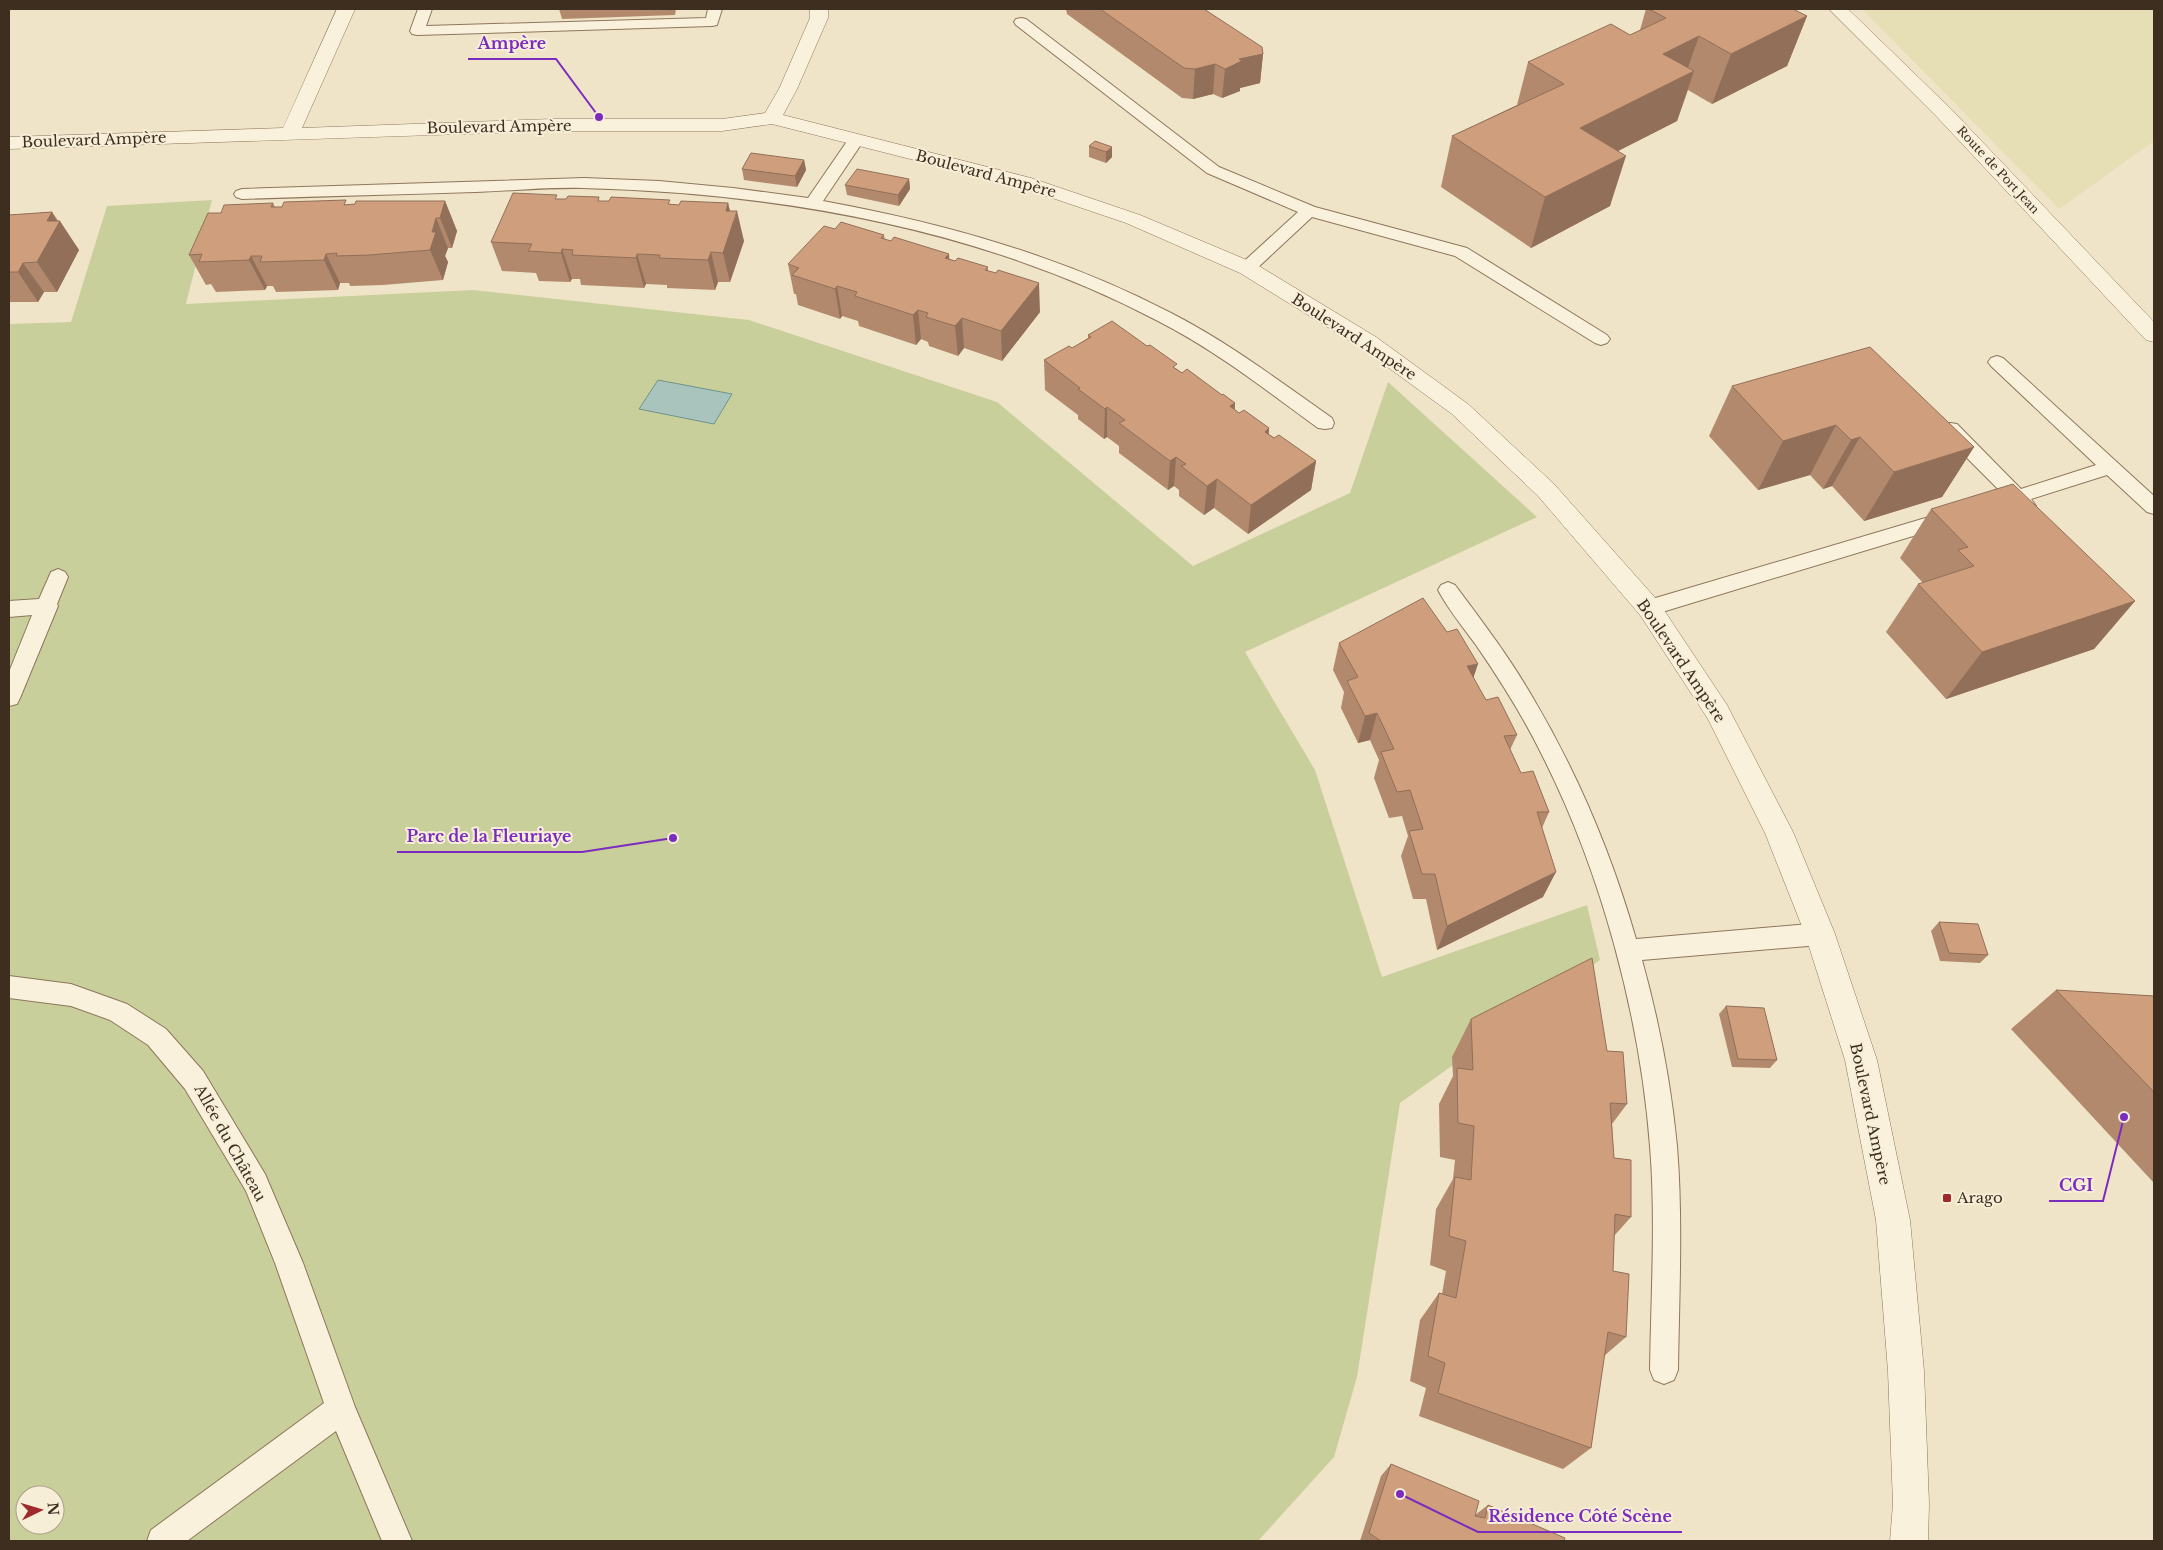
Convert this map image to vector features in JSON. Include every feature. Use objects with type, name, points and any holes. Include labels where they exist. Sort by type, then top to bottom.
[{"type":"street","points":[[290,133],[346,9]]},
{"type":"street","points":[[772,118],[788,89],[819,18],[819,9]]},
{"type":"street","name":"Route de Port Jean","points":[[1838,9],[1944,113],[2154,335]]},
{"type":"street","name":"Boulevard Ampère","points":[[9,143],[554,125],[722,125],[772,118],[1024,182],[1133,219],[1247,268],[1368,342],[1460,409],[1546,490],[1649,608],[1718,712],[1779,832],[1820,934],[1861,1060],[1893,1220],[1906,1371],[1911,1504],[1909,1541]]},
{"type":"lane","points":[[425,9],[417,30],[529,20],[712,22],[715,9]]},
{"type":"lane","points":[[1021,22],[1213,170],[1309,211],[1461,252],[1601,339]]},
{"type":"lane","points":[[813,203],[856,140]]},
{"type":"lane","points":[[242,194],[581,182],[673,186],[813,203],[884,216],[996,247],[1082,279],[1164,317],[1245,366],[1324,423]]},
{"type":"lane","points":[[1247,268],[1309,211]]},
{"type":"lane","points":[[1997,362],[2154,507]]},
{"type":"lane","points":[[1937,416],[2038,518]]},
{"type":"lane","points":[[1649,608],[2018,498],[2111,467]]},
{"type":"lane","points":[[9,698],[48,606],[58,577]]},
{"type":"lane","points":[[1448,590],[1487,644],[1526,705],[1563,775],[1598,857],[1627,951],[1649,1047],[1663,1142],[1666,1247],[1664,1370]]},
{"type":"lane","points":[[9,608],[48,606]]},
{"type":"lane","points":[[1627,951],[1820,934]]},
{"type":"lane","name":"Allée du Château","points":[[9,987],[70,995],[118,1012],[157,1037],[194,1080],[256,1183],[289,1263],[341,1409],[397,1541]]},
{"type":"lane","points":[[162,1541],[341,1409]]},
{"type":"shaded area","points":[[1862,9],[2154,9],[2154,141],[2059,209]]},
{"type":"green space","points":[[212,200],[186,304],[473,290],[749,320],[997,402],[1193,566],[1350,493],[1388,382],[1537,517],[1245,652],[1315,770],[1382,977],[1587,905],[1600,960],[1400,1103],[1357,1377],[1334,1457],[1258,1541],[9,1541],[9,324],[71,322],[107,206]]},
{"type":"water","points":[[658,380],[732,394],[714,424],[639,409]]},
{"type":"building","points":[[1100,9],[1204,9],[1262,47],[1263,54],[1239,59],[1242,61],[1225,69],[1215,64],[1195,69],[1184,68]]},
{"type":"building","points":[[1649,9],[1793,9],[1807,16],[1731,54],[1699,36],[1663,54],[1694,71],[1580,128],[1626,156],[1545,197],[1452,136],[1564,84],[1528,62],[1611,24],[1630,35],[1666,18]]},
{"type":"building","points":[[1095,141],[1112,147],[1106,152],[1089,146]]},
{"type":"building","points":[[751,153],[804,160],[795,176],[742,169]]},
{"type":"building","points":[[857,169],[909,179],[898,195],[845,185]]},
{"type":"building","points":[[513,193],[557,195],[555,199],[566,199],[568,196],[599,197],[598,201],[609,201],[611,197],[670,200],[668,204],[679,205],[681,201],[728,203],[726,211],[737,211],[723,253],[711,252],[708,260],[659,258],[660,255],[637,254],[636,258],[572,255],[573,250],[562,249],[561,253],[528,251],[532,244],[491,242]]},
{"type":"building","points":[[346,200],[344,205],[355,204],[356,201],[445,201],[440,218],[436,218],[432,232],[436,232],[430,250],[336,256],[337,253],[326,254],[324,260],[260,262],[262,256],[251,256],[249,260],[199,262],[202,254],[189,255],[208,213],[221,213],[224,205],[273,203],[271,207],[282,207],[284,202]]},
{"type":"building","points":[[52,212],[47,221],[60,221],[37,262],[23,263],[18,272],[9,272],[9,215]]},
{"type":"building","points":[[841,222],[884,235],[881,238],[891,241],[894,237],[949,254],[945,258],[955,261],[958,258],[988,267],[985,270],[996,273],[998,270],[1039,283],[1001,331],[962,318],[955,326],[926,317],[928,313],[918,310],[913,315],[855,296],[857,292],[837,286],[835,289],[792,275],[799,268],[788,264],[824,226],[835,229]]},
{"type":"building","points":[[1112,321],[1147,346],[1150,345],[1177,364],[1173,367],[1182,373],[1187,369],[1223,394],[1235,403],[1230,406],[1239,413],[1244,410],[1269,428],[1265,432],[1274,438],[1279,435],[1316,461],[1251,505],[1217,479],[1207,486],[1181,466],[1186,464],[1176,457],[1170,461],[1119,423],[1125,420],[1107,407],[1105,409],[1078,389],[1080,388],[1044,360],[1069,346],[1072,348],[1091,337],[1088,335]]},
{"type":"building","points":[[1870,347],[1974,447],[1894,472],[1860,437],[1851,440],[1836,425],[1783,441],[1732,386]]},
{"type":"building","points":[[2013,484],[2135,601],[1982,652],[1918,584],[1974,566],[1958,550],[1968,547],[1931,509]]},
{"type":"building","points":[[1423,598],[1447,632],[1457,629],[1478,664],[1467,666],[1486,700],[1498,697],[1517,735],[1504,736],[1521,773],[1533,771],[1549,812],[1537,812],[1556,872],[1447,926],[1435,874],[1422,874],[1409,831],[1423,829],[1410,790],[1397,792],[1381,752],[1394,749],[1377,713],[1365,716],[1355,697],[1347,681],[1358,677],[1339,643]]},
{"type":"building","points":[[1939,922],[1978,924],[1988,955],[1949,953]]},
{"type":"building","points":[[1592,958],[1607,1051],[1623,1052],[1627,1104],[1610,1103],[1614,1158],[1631,1160],[1631,1217],[1615,1214],[1613,1271],[1629,1274],[1626,1337],[1608,1332],[1591,1448],[1438,1393],[1445,1363],[1428,1356],[1439,1293],[1456,1298],[1466,1241],[1449,1236],[1455,1177],[1471,1180],[1474,1126],[1458,1123],[1457,1068],[1473,1070],[1471,1019]]},
{"type":"building","points":[[2056,990],[2154,996],[2154,1092]]},
{"type":"building","points":[[1726,1006],[1764,1008],[1777,1060],[1738,1059]]},
{"type":"building","points":[[1391,1464],[1479,1501],[1475,1516],[1485,1518],[1488,1505],[1565,1538],[1564,1541],[1381,1541],[1369,1533]]},
{"type":"place","name":"Ampère","points":[[599,117]]},
{"type":"place","name":"Parc de la Fleuriaye","points":[[673,838]]},
{"type":"place","name":"CGI","points":[[2124,1117]]},
{"type":"place","name":"Arago","points":[[1947,1198]]},
{"type":"place","name":"Résidence Côté Scène","points":[[1400,1494]]}]
